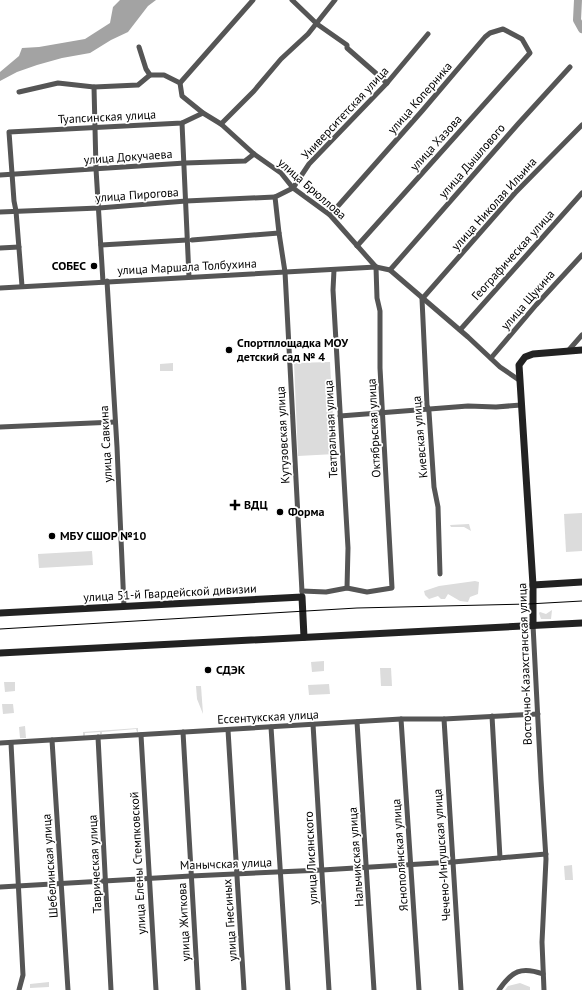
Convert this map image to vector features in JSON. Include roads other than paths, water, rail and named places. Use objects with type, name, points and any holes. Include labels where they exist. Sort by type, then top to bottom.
[{"type":"main road","name":"Восточно-Казахстанская улица","points":[[533,625],[533,585],[519,365],[528,355],[582,350]]},
{"type":"main road","points":[[533,585],[582,582]]},
{"type":"main road","name":"улица 51-й Гвардейской дивизии","points":[[0,613],[302,594]]},
{"type":"main road","points":[[302,594],[304,637]]},
{"type":"main road","points":[[0,653],[582,623]]},
{"type":"street","points":[[19,92],[58,83],[94,87],[138,85],[150,75],[164,75],[180,83],[254,0]]},
{"type":"street","points":[[292,0],[317,24],[347,44],[347,48],[387,83]]},
{"type":"street","points":[[221,124],[317,24],[335,0]]},
{"type":"street","name":"улица Коперника","points":[[330,215],[485,37],[490,33],[503,29],[522,39],[530,53]]},
{"type":"street","name":"Университетская улица","points":[[275,197],[293,188],[310,164],[387,83],[428,34]]},
{"type":"street","points":[[139,47],[146,69],[150,75]]},
{"type":"street","name":"улица Хазова","points":[[357,246],[530,53]]},
{"type":"street","name":"улица Дышлового","points":[[390,270],[570,67]]},
{"type":"street","name":"улица Брюллова","points":[[180,83],[182,96],[203,113],[221,124],[254,154],[280,173],[293,188],[330,215],[376,267]]},
{"type":"street","name":"улица Савкина","points":[[94,87],[96,169],[115,422],[124,606]]},
{"type":"street","name":"Туапсинская улица","points":[[12,175],[9,132],[182,123],[203,113]]},
{"type":"street","points":[[182,123],[189,240],[189,277]]},
{"type":"street","name":"улица Николая Ильина","points":[[422,299],[515,193],[582,125]]},
{"type":"street","name":"улица Докучаева","points":[[0,175],[185,163],[245,161],[254,154]]},
{"type":"street","points":[[12,175],[22,286]]},
{"type":"street","name":"Географическая улица","points":[[460,330],[582,193]]},
{"type":"street","points":[[101,245],[279,233],[275,197]]},
{"type":"street","name":"улица Пирогова","points":[[0,212],[16,210],[99,208],[186,201],[275,197]]},
{"type":"street","name":"Кутузовская улица","points":[[279,233],[285,272],[302,594]]},
{"type":"street","points":[[0,248],[19,247]]},
{"type":"street","name":"улица Щукина","points":[[491,358],[536,305],[582,255]]},
{"type":"street","points":[[376,267],[390,270],[460,330],[500,367],[520,380]]},
{"type":"street","name":"улица Маршала Толбухина","points":[[0,288],[376,267]]},
{"type":"street","name":"Октябрьская улица","points":[[347,588],[367,592],[392,588],[380,368],[380,312],[377,298],[376,267]]},
{"type":"street","name":"Театральная улица","points":[[334,270],[333,290],[348,548],[347,588]]},
{"type":"street","name":"Киевская улица","points":[[422,299],[426,390],[434,487],[438,507],[440,574]]},
{"type":"street","points":[[568,351],[582,335]]},
{"type":"street","points":[[340,416],[428,408],[521,405]]},
{"type":"street","points":[[0,427],[115,422]]},
{"type":"street","points":[[302,594],[347,588]]},
{"type":"street","name":"Восточно-Казахстанская улица","points":[[533,625],[546,854],[542,942],[544,990]]},
{"type":"street","name":"Ессентукская улица","points":[[0,743],[401,719],[444,719],[538,714]]},
{"type":"street","points":[[492,716],[500,858]]},
{"type":"street","name":"Яснополянская улица","points":[[401,719],[418,990]]},
{"type":"street","name":"Чечено-Ингушская улица","points":[[444,719],[461,990]]},
{"type":"street","name":"Нальчикская улица","points":[[357,722],[374,990]]},
{"type":"street","name":"улица Лисянского","points":[[313,724],[329,990]]},
{"type":"street","points":[[271,727],[277,799],[280,872],[288,990]]},
{"type":"street","name":"улица Гнесиных","points":[[228,730],[244,990]]},
{"type":"street","name":"улица Житкова","points":[[183,732],[198,990]]},
{"type":"street","name":"улица Елены Стемпковской","points":[[141,735],[156,990]]},
{"type":"street","name":"Таврическая улица","points":[[98,737],[111,990]]},
{"type":"street","name":"Шебелинская улица","points":[[52,740],[68,990]]},
{"type":"street","points":[[11,743],[23,975],[19,990]]},
{"type":"street","points":[[453,862],[546,854]]},
{"type":"street","name":"Манычская улица","points":[[0,887],[453,862]]},
{"type":"street","points":[[499,990],[514,973],[532,970],[543,974]]},
{"type":"waterway","points":[[578,0],[577,20],[582,29]]},
{"type":"tram line","points":[[0,629],[357,608],[528,604],[582,601]]},
{"type":"place","name":"СОБЕС","points":[[94,266]]},
{"type":"place","name":"Спортплощадка МОУ детский сад № 4","points":[[229,350]]},
{"type":"place","name":"ВДЦ","points":[[235,505]]},
{"type":"place","name":"Форма","points":[[280,512]]},
{"type":"place","name":"МБУ СШОР №10","points":[[52,536]]},
{"type":"place","name":"СДЭК","points":[[208,670]]}]
